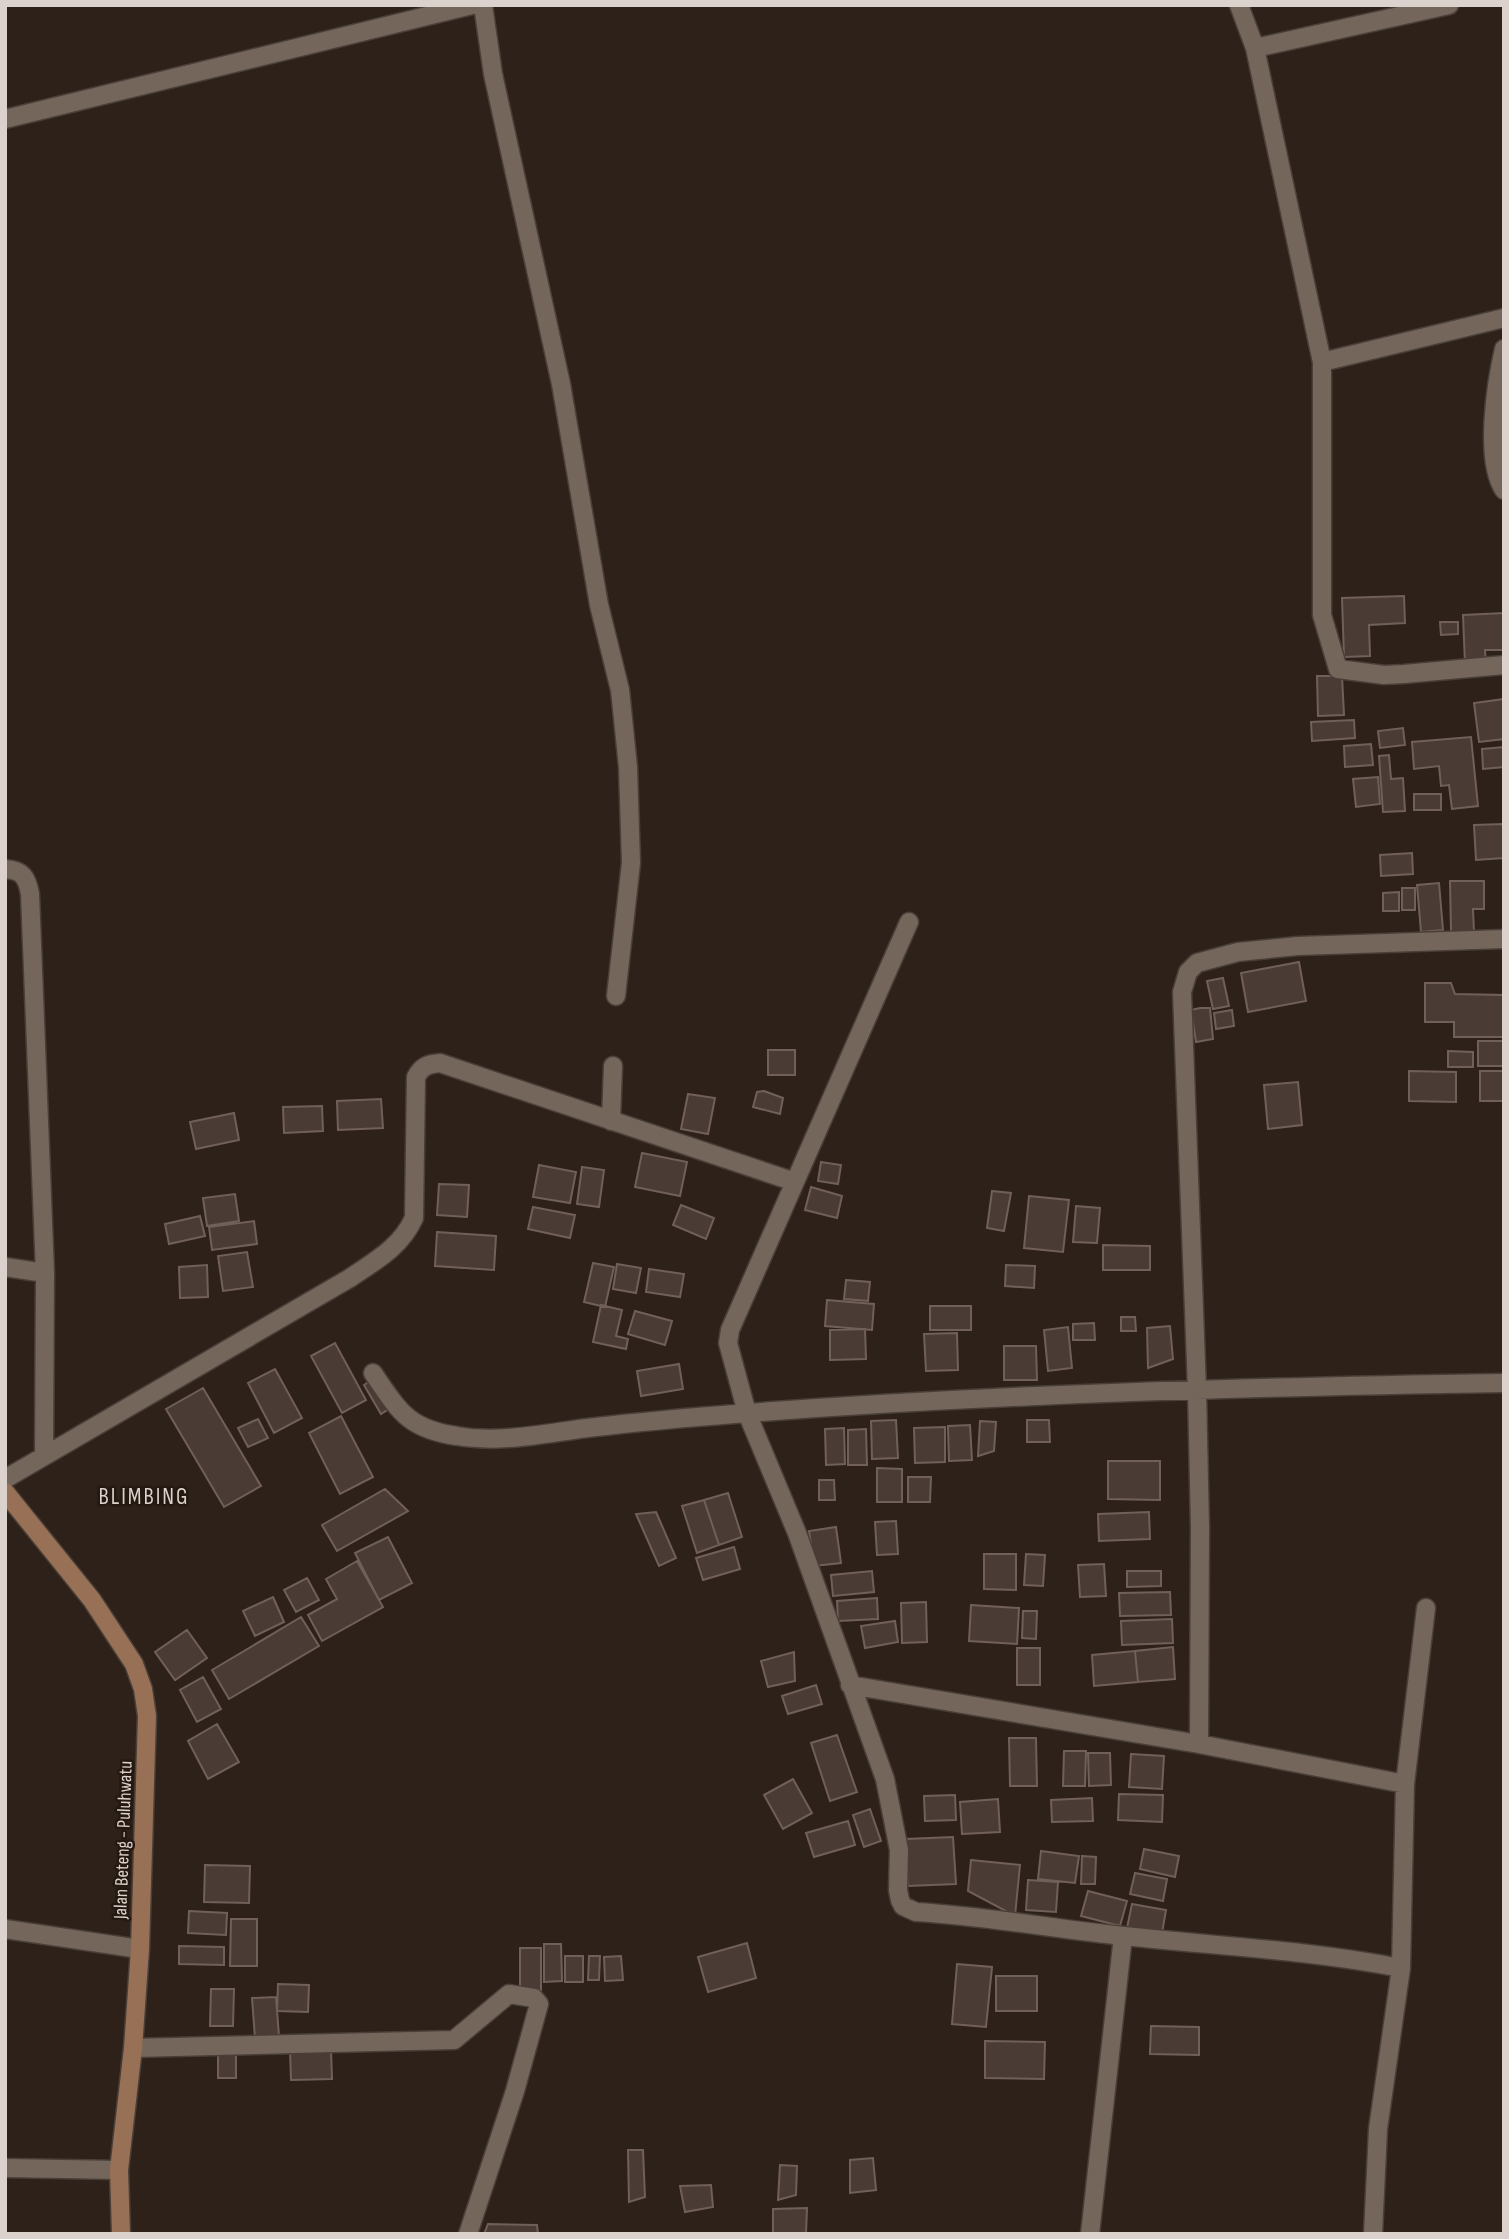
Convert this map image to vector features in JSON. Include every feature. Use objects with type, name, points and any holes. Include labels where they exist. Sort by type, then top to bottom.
[{"type":"street","points":[[5,119],[472,5]]},
{"type":"street","points":[[483,5],[493,74],[561,384],[599,606],[620,690],[628,767],[631,863],[616,996]]},
{"type":"street","points":[[1239,5],[1255,48],[1322,362],[1322,615],[1338,669],[1384,675],[1504,664]]},
{"type":"street","points":[[1255,48],[1449,5]]},
{"type":"street","points":[[1322,362],[1504,318]]},
{"type":"street","points":[[1504,349],[1496,382],[1494,424],[1496,468],[1504,490]]},
{"type":"street","points":[[5,869],[20,872],[27,878],[30,894],[45,1273],[44,1456]]},
{"type":"street","points":[[909,922],[730,1330],[728,1343],[747,1413],[797,1533],[885,1779],[899,1850],[898,1890],[904,1906],[916,1912],[1123,1936],[1279,1950],[1401,1968]]},
{"type":"street","points":[[1199,1744],[1200,1528],[1197,1390],[1182,992],[1188,972],[1197,963],[1211,958],[1262,949],[1504,939]]},
{"type":"street","points":[[5,1479],[350,1278],[397,1245],[414,1218],[416,1077],[421,1069],[429,1064],[440,1063],[795,1182]]},
{"type":"street","points":[[611,1121],[613,1066]]},
{"type":"street","points":[[5,1268],[45,1273]]},
{"type":"street","points":[[373,1373],[400,1413],[424,1429],[490,1440],[747,1413],[1133,1392],[1504,1383]]},
{"type":"street","name":"Jalan Beteng - Puluhwatu","points":[[5,1492],[92,1600],[134,1664],[143,1689],[147,1716],[140,1949],[133,2048],[119,2170],[121,2234]]},
{"type":"street","points":[[1373,2234],[1378,2130],[1401,1968],[1405,1784],[1426,1608]]},
{"type":"street","points":[[850,1685],[1199,1744],[1405,1784]]},
{"type":"street","points":[[5,1928],[140,1949]]},
{"type":"street","points":[[1090,2234],[1123,1936]]},
{"type":"street","points":[[133,2048],[454,2040],[509,1994],[534,1998],[539,2004],[515,2091],[468,2234]]},
{"type":"street","points":[[5,2168],[119,2170]]},
{"type":"building","points":[[1404,596],[1405,623],[1369,625],[1370,656],[1344,657],[1342,598]]},
{"type":"building","points":[[1504,613],[1504,650],[1485,650],[1486,663],[1465,664],[1463,615]]},
{"type":"building","points":[[1440,622],[1458,622],[1458,634],[1441,635]]},
{"type":"building","points":[[1317,676],[1342,676],[1344,715],[1318,716]]},
{"type":"building","points":[[1504,699],[1504,739],[1479,742],[1474,703]]},
{"type":"building","points":[[1354,720],[1355,738],[1312,741],[1311,722]]},
{"type":"building","points":[[1403,728],[1405,745],[1380,748],[1378,731]]},
{"type":"building","points":[[1471,737],[1478,806],[1452,809],[1449,785],[1441,786],[1439,766],[1414,769],[1412,742]]},
{"type":"building","points":[[1371,744],[1373,765],[1345,767],[1344,746]]},
{"type":"building","points":[[1504,747],[1504,767],[1483,769],[1482,749]]},
{"type":"building","points":[[1389,755],[1391,779],[1403,778],[1405,811],[1383,812],[1379,756]]},
{"type":"building","points":[[1378,777],[1380,804],[1356,807],[1353,779]]},
{"type":"building","points":[[1414,794],[1441,794],[1441,810],[1414,810]]},
{"type":"building","points":[[1504,824],[1504,858],[1476,860],[1474,825]]},
{"type":"building","points":[[1412,853],[1413,874],[1381,876],[1380,855]]},
{"type":"building","points":[[1450,881],[1484,881],[1484,909],[1473,909],[1474,932],[1451,932]]},
{"type":"building","points":[[1439,883],[1443,930],[1421,932],[1417,885]]},
{"type":"building","points":[[1402,888],[1415,888],[1415,910],[1402,910]]},
{"type":"building","points":[[1399,892],[1399,911],[1383,911],[1383,893]]},
{"type":"building","points":[[1299,962],[1306,1001],[1248,1012],[1241,973]]},
{"type":"building","points":[[1223,978],[1229,1006],[1213,1009],[1207,981]]},
{"type":"building","points":[[1425,983],[1451,983],[1455,994],[1504,995],[1504,1037],[1454,1037],[1454,1022],[1425,1022]]},
{"type":"building","points":[[1210,1008],[1213,1039],[1196,1042],[1191,1010]]},
{"type":"building","points":[[1232,1010],[1234,1026],[1216,1029],[1214,1013]]},
{"type":"building","points":[[1478,1041],[1504,1041],[1504,1066],[1478,1066]]},
{"type":"building","points":[[768,1050],[795,1050],[795,1075],[768,1075]]},
{"type":"building","points":[[1448,1051],[1473,1052],[1473,1067],[1448,1067]]},
{"type":"building","points":[[1409,1071],[1456,1072],[1456,1102],[1409,1101]]},
{"type":"building","points":[[1480,1071],[1504,1071],[1504,1101],[1480,1101]]},
{"type":"building","points":[[1298,1082],[1302,1125],[1268,1129],[1264,1085]]},
{"type":"building","points":[[764,1091],[783,1098],[780,1114],[753,1107],[757,1092]]},
{"type":"building","points":[[688,1094],[715,1098],[708,1134],[681,1129]]},
{"type":"building","points":[[381,1099],[383,1128],[338,1130],[337,1101]]},
{"type":"building","points":[[322,1106],[323,1131],[284,1133],[283,1107]]},
{"type":"building","points":[[234,1113],[239,1140],[196,1149],[190,1122]]},
{"type":"building","points":[[642,1153],[687,1162],[680,1196],[635,1187]]},
{"type":"building","points":[[821,1162],[841,1165],[838,1184],[818,1181]]},
{"type":"building","points":[[539,1165],[576,1172],[570,1203],[533,1197]]},
{"type":"building","points":[[582,1167],[604,1170],[599,1207],[577,1204]]},
{"type":"building","points":[[439,1184],[469,1185],[467,1217],[437,1215]]},
{"type":"building","points":[[811,1187],[842,1196],[837,1218],[805,1210]]},
{"type":"building","points":[[992,1191],[1011,1193],[1004,1231],[987,1228]]},
{"type":"building","points":[[235,1194],[239,1221],[207,1226],[203,1198]]},
{"type":"building","points":[[1029,1196],[1069,1200],[1063,1252],[1024,1248]]},
{"type":"building","points":[[681,1205],[714,1218],[706,1239],[673,1225]]},
{"type":"building","points":[[1076,1206],[1100,1208],[1097,1243],[1073,1242]]},
{"type":"building","points":[[533,1207],[575,1215],[570,1238],[528,1229]]},
{"type":"building","points":[[200,1216],[205,1236],[169,1244],[165,1224]]},
{"type":"building","points":[[254,1221],[257,1244],[212,1250],[209,1227]]},
{"type":"building","points":[[437,1232],[496,1236],[494,1270],[435,1266]]},
{"type":"building","points":[[1103,1245],[1150,1246],[1150,1270],[1103,1270]]},
{"type":"building","points":[[247,1252],[253,1287],[223,1291],[218,1256]]},
{"type":"building","points":[[593,1263],[614,1267],[605,1307],[584,1302]]},
{"type":"building","points":[[617,1264],[641,1268],[636,1293],[613,1289]]},
{"type":"building","points":[[207,1265],[208,1297],[180,1298],[179,1267]]},
{"type":"building","points":[[1006,1265],[1035,1266],[1034,1288],[1005,1286]]},
{"type":"building","points":[[649,1269],[684,1274],[680,1297],[646,1292]]},
{"type":"building","points":[[846,1280],[870,1282],[868,1301],[844,1299]]},
{"type":"building","points":[[827,1300],[874,1304],[872,1330],[825,1326]]},
{"type":"building","points":[[601,1305],[622,1310],[616,1336],[628,1339],[626,1349],[593,1342]]},
{"type":"building","points":[[930,1306],[971,1306],[971,1330],[930,1330]]},
{"type":"building","points":[[635,1311],[672,1321],[665,1345],[628,1334]]},
{"type":"building","points":[[1121,1317],[1135,1317],[1136,1331],[1121,1331]]},
{"type":"building","points":[[1094,1323],[1095,1340],[1073,1340],[1073,1324]]},
{"type":"building","points":[[1170,1326],[1173,1359],[1148,1368],[1147,1328]]},
{"type":"building","points":[[1068,1327],[1072,1368],[1048,1371],[1044,1330]]},
{"type":"building","points":[[865,1329],[866,1359],[830,1360],[830,1330]]},
{"type":"building","points":[[957,1333],[958,1370],[926,1371],[924,1334]]},
{"type":"building","points":[[335,1343],[366,1400],[342,1413],[311,1356]]},
{"type":"building","points":[[1004,1346],[1036,1346],[1037,1380],[1004,1380]]},
{"type":"building","points":[[679,1364],[683,1389],[641,1396],[637,1371]]},
{"type":"building","points":[[275,1369],[302,1418],[274,1433],[248,1383]]},
{"type":"building","points":[[378,1376],[395,1405],[381,1414],[364,1385]]},
{"type":"building","points":[[203,1388],[261,1486],[224,1507],[166,1409]]},
{"type":"building","points":[[341,1416],[373,1477],[340,1494],[309,1433]]},
{"type":"building","points":[[258,1419],[268,1438],[248,1447],[238,1428]]},
{"type":"building","points":[[896,1420],[898,1458],[872,1459],[871,1421]]},
{"type":"building","points":[[1027,1420],[1049,1420],[1050,1442],[1027,1442]]},
{"type":"building","points":[[980,1421],[996,1422],[994,1451],[978,1456]]},
{"type":"building","points":[[970,1425],[972,1460],[949,1461],[948,1426]]},
{"type":"building","points":[[945,1427],[945,1462],[915,1463],[914,1428]]},
{"type":"building","points":[[844,1428],[845,1464],[826,1465],[825,1429]]},
{"type":"building","points":[[866,1429],[867,1465],[848,1465],[848,1430]]},
{"type":"building","points":[[1108,1461],[1160,1461],[1160,1500],[1108,1499]]},
{"type":"building","points":[[877,1468],[902,1469],[902,1502],[877,1502]]},
{"type":"building","points":[[908,1477],[931,1477],[930,1502],[908,1502]]},
{"type":"building","points":[[819,1480],[834,1480],[835,1500],[819,1500]]},
{"type":"building","points":[[385,1489],[408,1511],[337,1551],[322,1525]]},
{"type":"building","points":[[728,1493],[742,1537],[719,1545],[704,1500]]},
{"type":"building","points":[[704,1500],[719,1545],[697,1553],[682,1506]]},
{"type":"building","points":[[656,1512],[676,1558],[659,1566],[636,1514]]},
{"type":"building","points":[[1149,1512],[1150,1539],[1099,1541],[1098,1514]]},
{"type":"building","points":[[896,1521],[898,1554],[877,1555],[875,1522]]},
{"type":"building","points":[[836,1527],[841,1563],[814,1566],[809,1531]]},
{"type":"building","points":[[388,1537],[412,1583],[379,1600],[355,1553]]},
{"type":"building","points":[[734,1547],[740,1569],[703,1580],[696,1558]]},
{"type":"building","points":[[984,1554],[1016,1554],[1016,1590],[984,1589]]},
{"type":"building","points":[[1026,1554],[1045,1555],[1043,1586],[1024,1585]]},
{"type":"building","points":[[357,1561],[383,1607],[322,1641],[308,1615],[337,1599],[326,1579]]},
{"type":"building","points":[[1104,1564],[1106,1596],[1080,1597],[1078,1565]]},
{"type":"building","points":[[872,1571],[874,1592],[833,1596],[831,1575]]},
{"type":"building","points":[[1127,1571],[1161,1571],[1161,1586],[1127,1587]]},
{"type":"building","points":[[307,1578],[319,1600],[296,1612],[284,1590]]},
{"type":"building","points":[[1170,1592],[1171,1615],[1120,1616],[1119,1593]]},
{"type":"building","points":[[273,1597],[284,1622],[255,1636],[243,1611]]},
{"type":"building","points":[[877,1598],[878,1619],[838,1621],[837,1601]]},
{"type":"building","points":[[926,1602],[927,1642],[902,1643],[901,1603]]},
{"type":"building","points":[[971,1605],[1019,1608],[1017,1644],[969,1641]]},
{"type":"building","points":[[1023,1611],[1037,1611],[1036,1639],[1022,1638]]},
{"type":"building","points":[[301,1617],[319,1646],[229,1699],[212,1670]]},
{"type":"building","points":[[1172,1619],[1173,1643],[1122,1645],[1121,1621]]},
{"type":"building","points":[[895,1621],[898,1642],[865,1648],[861,1626]]},
{"type":"building","points":[[187,1630],[207,1658],[175,1680],[155,1652]]},
{"type":"building","points":[[1173,1647],[1175,1679],[1138,1682],[1135,1651]]},
{"type":"building","points":[[1017,1648],[1040,1648],[1040,1685],[1017,1685]]},
{"type":"building","points":[[1135,1651],[1138,1682],[1094,1686],[1092,1655]]},
{"type":"building","points":[[794,1652],[795,1681],[768,1687],[761,1661]]},
{"type":"building","points":[[203,1677],[221,1709],[197,1722],[180,1690]]},
{"type":"building","points":[[816,1685],[822,1704],[788,1714],[782,1696]]},
{"type":"building","points":[[217,1724],[239,1762],[208,1779],[188,1741]]},
{"type":"building","points":[[837,1735],[857,1792],[830,1801],[811,1743]]},
{"type":"building","points":[[1009,1738],[1036,1738],[1037,1786],[1010,1786]]},
{"type":"building","points":[[1064,1751],[1086,1751],[1085,1786],[1063,1786]]},
{"type":"building","points":[[1088,1753],[1110,1753],[1111,1785],[1089,1786]]},
{"type":"building","points":[[1131,1754],[1164,1756],[1162,1789],[1129,1787]]},
{"type":"building","points":[[793,1779],[812,1813],[783,1829],[764,1795]]},
{"type":"building","points":[[1119,1794],[1163,1795],[1162,1822],[1118,1820]]},
{"type":"building","points":[[955,1795],[956,1820],[925,1821],[924,1796]]},
{"type":"building","points":[[1092,1798],[1093,1821],[1052,1822],[1051,1800]]},
{"type":"building","points":[[998,1799],[1000,1832],[962,1834],[960,1802]]},
{"type":"building","points":[[870,1809],[881,1841],[864,1847],[853,1815]]},
{"type":"building","points":[[848,1821],[855,1845],[814,1857],[806,1833]]},
{"type":"building","points":[[953,1837],[956,1884],[908,1886],[906,1839]]},
{"type":"building","points":[[1144,1849],[1179,1856],[1175,1877],[1140,1869]]},
{"type":"building","points":[[1041,1851],[1079,1856],[1075,1883],[1038,1879]]},
{"type":"building","points":[[1082,1856],[1096,1857],[1095,1884],[1081,1884]]},
{"type":"building","points":[[971,1860],[1020,1865],[1015,1916],[968,1891]]},
{"type":"building","points":[[205,1865],[250,1866],[249,1903],[204,1902]]},
{"type":"building","points":[[1135,1873],[1167,1879],[1163,1901],[1130,1894]]},
{"type":"building","points":[[1028,1880],[1058,1882],[1056,1912],[1026,1910]]},
{"type":"building","points":[[1088,1891],[1127,1901],[1120,1926],[1081,1916]]},
{"type":"building","points":[[1132,1904],[1166,1910],[1162,1933],[1127,1928]]},
{"type":"building","points":[[189,1911],[227,1913],[226,1935],[188,1933]]},
{"type":"building","points":[[231,1919],[257,1919],[257,1966],[230,1966]]},
{"type":"building","points":[[747,1943],[756,1978],[708,1992],[698,1957]]},
{"type":"building","points":[[544,1944],[561,1944],[562,1981],[544,1982]]},
{"type":"building","points":[[179,1946],[224,1947],[224,1965],[179,1964]]},
{"type":"building","points":[[520,1948],[541,1948],[541,1990],[520,1990]]},
{"type":"building","points":[[565,1956],[583,1956],[583,1982],[565,1982]]},
{"type":"building","points":[[589,1956],[600,1956],[599,1980],[588,1980]]},
{"type":"building","points":[[621,1956],[623,1980],[605,1981],[604,1957]]},
{"type":"building","points":[[957,1964],[992,1967],[986,2027],[952,2024]]},
{"type":"building","points":[[996,1976],[1037,1976],[1037,2011],[996,2011]]},
{"type":"building","points":[[278,1984],[309,1985],[308,2012],[277,2011]]},
{"type":"building","points":[[211,1989],[234,1989],[233,2026],[210,2026]]},
{"type":"building","points":[[276,1997],[279,2036],[255,2038],[252,1998]]},
{"type":"building","points":[[1151,2026],[1199,2027],[1199,2055],[1150,2054]]},
{"type":"building","points":[[985,2041],[1045,2042],[1044,2079],[985,2078]]},
{"type":"building","points":[[218,2049],[236,2049],[236,2078],[218,2078]]},
{"type":"building","points":[[331,2050],[332,2079],[291,2080],[290,2051]]},
{"type":"building","points":[[628,2150],[643,2150],[645,2197],[629,2202]]},
{"type":"building","points":[[873,2158],[876,2190],[850,2193],[850,2160]]},
{"type":"building","points":[[780,2165],[797,2166],[796,2195],[778,2200]]},
{"type":"building","points":[[711,2185],[713,2207],[685,2212],[680,2186]]},
{"type":"building","points":[[807,2208],[806,2234],[773,2234],[773,2209]]},
{"type":"building","points":[[488,2224],[537,2225],[538,2234],[484,2234]]},
{"type":"district","name":"BLIMBING","points":[[144,1496]]}]
